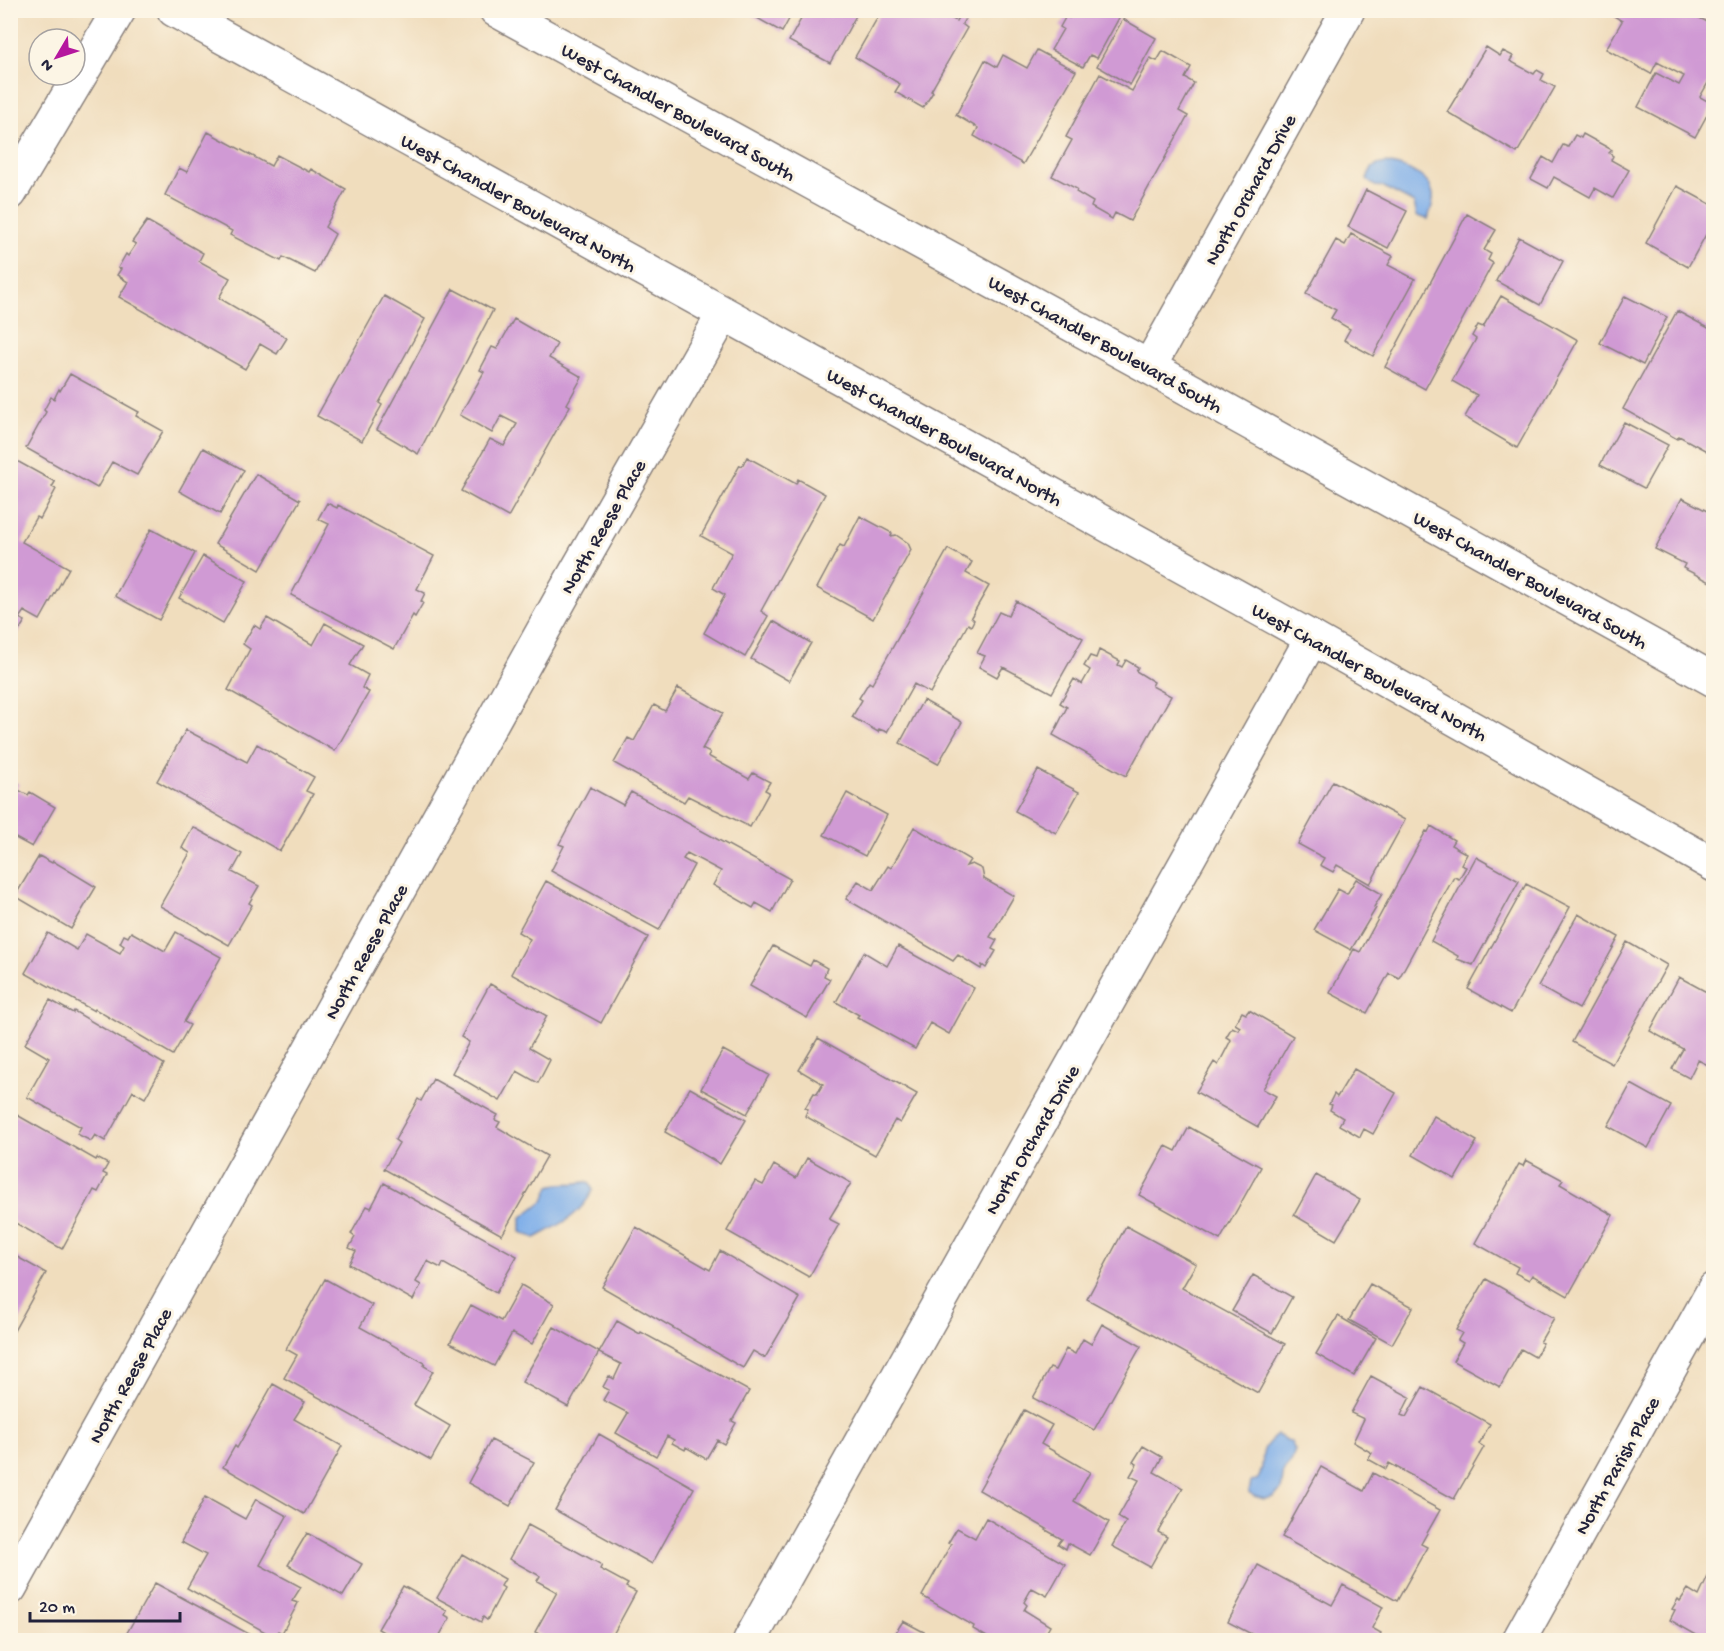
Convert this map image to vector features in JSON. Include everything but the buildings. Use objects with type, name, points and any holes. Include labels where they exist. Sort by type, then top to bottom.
[{"type":"street","points":[[10,193],[119,10]]},
{"type":"street","name":"West Chandler Boulevard North","points":[[174,10],[1312,638],[1713,865]]},
{"type":"street","name":"North Orchard Drive","points":[[1149,367],[1347,10]]},
{"type":"street","name":"West Chandler Boulevard South","points":[[501,12],[1149,367],[1713,680]]},
{"type":"street","name":"North Reese Place","points":[[10,1588],[564,593],[723,315]]},
{"type":"street","name":"North Orchard Drive","points":[[750,1641],[1312,638]]},
{"type":"street","name":"North Parish Place","points":[[1519,1641],[1713,1289]]},
{"type":"water","points":[[1386,163],[1408,169],[1427,182],[1433,195],[1428,219],[1417,216],[1414,203],[1384,187],[1375,186],[1367,180],[1373,167]]},
{"type":"water","points":[[590,1183],[593,1190],[576,1213],[535,1238],[521,1232],[521,1218],[544,1200],[550,1186]]},
{"type":"water","points":[[1277,1435],[1291,1442],[1295,1450],[1291,1462],[1284,1470],[1281,1490],[1273,1497],[1264,1499],[1249,1492],[1251,1482],[1258,1479],[1261,1472],[1265,1447]]}]
